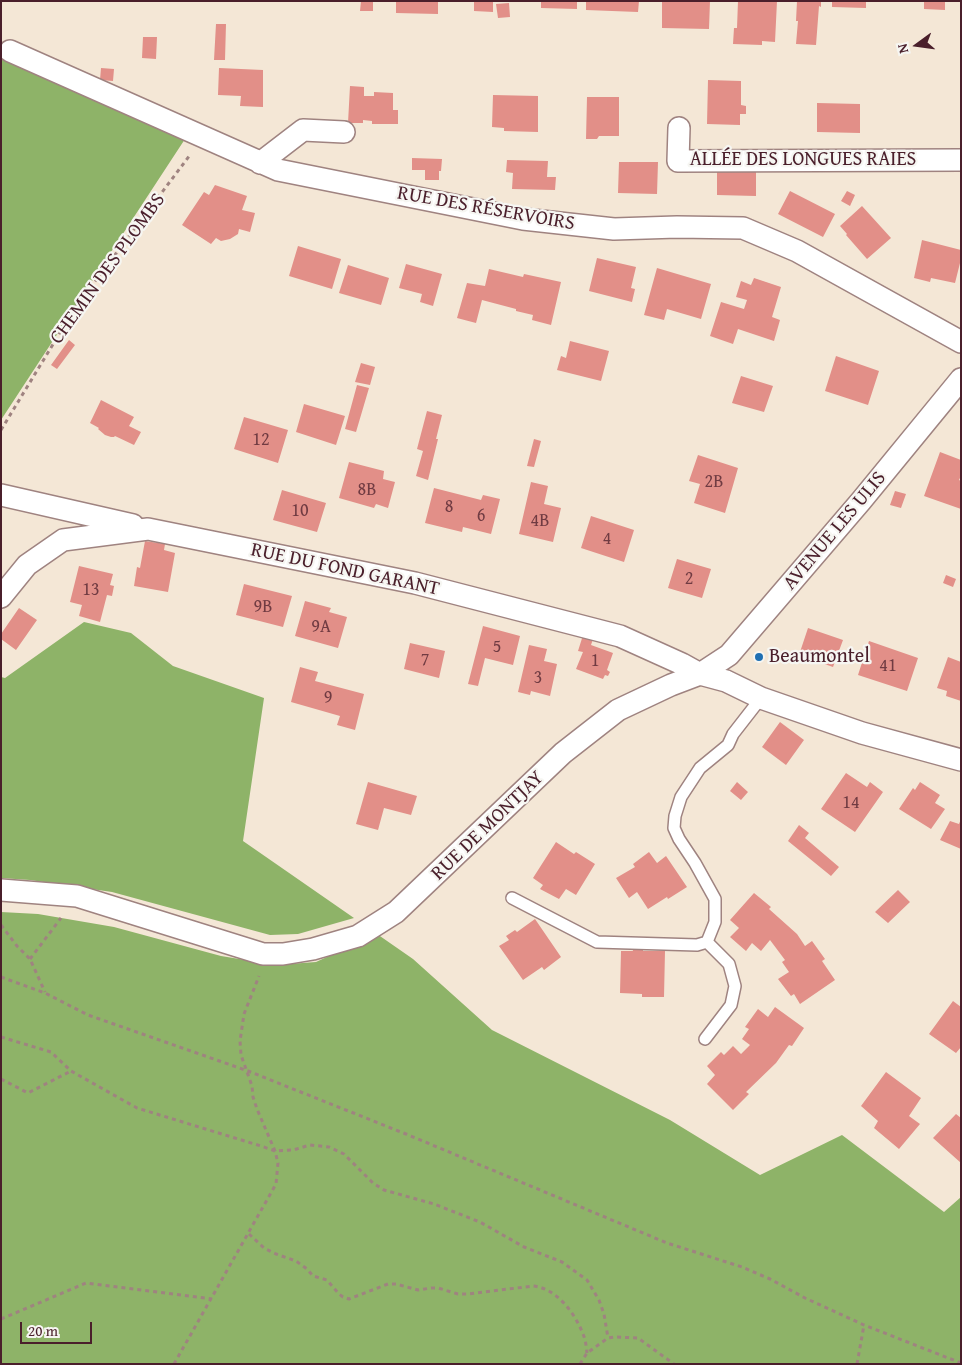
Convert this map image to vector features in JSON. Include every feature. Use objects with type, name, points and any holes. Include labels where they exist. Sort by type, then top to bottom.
[{"type":"street","name":"RUE DES RÉSERVOIRS","points":[[10,51],[278,170],[523,219],[614,229],[677,227],[743,228],[797,251],[961,342]]},
{"type":"street","name":"ALLÉE DES LONGUES RAIES","points":[[679,128],[678,161],[961,160]]},
{"type":"street","points":[[260,163],[303,130],[344,132]]},
{"type":"street","name":"AVENUE LES ULIS","points":[[700,674],[729,655],[961,379]]},
{"type":"street","points":[[1,495],[148,529]]},
{"type":"street","name":"RUE DU FOND GARANT","points":[[1,597],[27,565],[63,540],[148,529],[415,583],[620,636],[700,674]]},
{"type":"street","points":[[700,674],[726,682],[761,698],[862,732],[961,760]]},
{"type":"street","name":"RUE DE MONTJAY","points":[[1,890],[77,896],[263,954],[283,954],[313,949],[358,936],[396,912],[563,754],[618,710],[671,684],[700,674]]},
{"type":"lane","points":[[707,942],[715,922],[715,899],[679,839],[674,828],[675,816],[681,797],[700,768],[728,745],[733,734],[761,698]]},
{"type":"lane","points":[[512,898],[597,942],[697,945],[707,942]]},
{"type":"lane","points":[[705,1039],[731,1004],[735,986],[729,964],[707,942]]},
{"type":"path","name":"CHEMIN DES PLOMBS","points":[[1,430],[75,308],[204,137]]},
{"type":"path","points":[[30,959],[77,896]]},
{"type":"path","points":[[1,925],[30,959],[45,992]]},
{"type":"path","points":[[174,1364],[276,1184],[278,1163],[275,1151],[257,1109],[248,1071],[241,1055],[240,1041],[244,1014],[259,976],[263,954]]},
{"type":"path","points":[[1,977],[45,992],[88,1015],[248,1071],[406,1134],[667,1243],[742,1267],[864,1325],[961,1363]]},
{"type":"path","points":[[1,1037],[51,1052],[71,1071],[137,1108],[275,1151],[293,1150],[310,1146],[329,1147],[344,1154],[373,1183],[384,1190],[434,1204],[480,1222],[524,1247],[562,1262],[587,1280],[599,1300],[604,1314],[608,1338]]},
{"type":"path","points":[[1,1079],[28,1093],[71,1071]]},
{"type":"path","points":[[249,1234],[264,1248],[296,1261],[308,1269],[313,1276],[327,1280],[339,1294],[349,1299],[388,1284],[396,1284],[418,1290],[438,1288],[458,1294],[541,1286],[562,1302],[578,1321],[584,1336],[587,1353]]},
{"type":"path","points":[[1,1319],[86,1283],[212,1299]]},
{"type":"path","points":[[857,1364],[864,1325]]},
{"type":"path","points":[[580,1364],[587,1353],[608,1338],[616,1337],[638,1338],[674,1364]]},
{"type":"green space","points":[[1,58],[185,139],[1,420]]},
{"type":"green space","points":[[84,622],[131,633],[173,666],[264,698],[243,841],[354,918],[298,934],[270,935],[112,892],[30,880],[1,878],[1,677],[5,678]]},
{"type":"green space","points":[[1,912],[38,914],[114,927],[221,956],[276,965],[316,962],[377,934],[413,959],[492,1030],[670,1120],[760,1175],[842,1135],[944,1212],[961,1197],[961,1364],[1,1364]]},
{"type":"building","points":[[361,1],[373,1],[373,11],[360,11]]},
{"type":"building","points":[[396,1],[438,2],[438,14],[396,13]]},
{"type":"building","points":[[474,1],[493,1],[493,12],[474,11]]},
{"type":"building","points":[[541,1],[577,1],[577,9],[541,8]]},
{"type":"building","points":[[586,1],[639,1],[638,12],[586,10]]},
{"type":"building","points":[[662,1],[710,1],[709,29],[662,28]]},
{"type":"building","points":[[738,1],[777,1],[775,42],[762,41],[762,45],[733,44],[734,28],[737,28]]},
{"type":"building","points":[[797,1],[821,1],[816,45],[796,44]]},
{"type":"building","points":[[832,1],[866,1],[866,8],[832,7]]},
{"type":"building","points":[[924,1],[945,1],[945,10],[924,9]]},
{"type":"building","points":[[509,3],[510,17],[498,18],[496,4]]},
{"type":"building","points":[[216,24],[226,24],[225,60],[214,60]]},
{"type":"building","points":[[143,37],[157,37],[156,59],[142,58]]},
{"type":"building","points":[[101,68],[114,69],[113,81],[100,80]]},
{"type":"building","points":[[219,68],[263,70],[263,107],[240,106],[241,96],[218,95]]},
{"type":"building","points":[[708,80],[741,81],[741,105],[746,106],[746,114],[740,114],[740,125],[707,124]]},
{"type":"building","points":[[350,86],[364,87],[364,96],[374,96],[374,92],[393,93],[393,110],[398,110],[398,124],[372,124],[372,121],[363,120],[363,123],[348,123]]},
{"type":"building","points":[[493,95],[538,96],[538,132],[504,131],[504,128],[492,127]]},
{"type":"building","points":[[587,97],[619,97],[619,136],[599,136],[597,139],[586,139]]},
{"type":"building","points":[[817,103],[860,104],[860,133],[817,132]]},
{"type":"building","points":[[412,158],[442,159],[439,180],[425,180],[425,170],[412,170]]},
{"type":"building","points":[[507,160],[548,161],[547,177],[556,177],[555,190],[512,189],[513,173],[506,172]]},
{"type":"building","points":[[619,162],[658,162],[657,194],[618,193]]},
{"type":"building","points":[[717,164],[756,165],[756,196],[717,195]]},
{"type":"building","points":[[215,185],[247,196],[242,210],[255,213],[250,232],[239,229],[238,234],[230,239],[221,241],[216,238],[211,244],[182,225],[204,192],[209,195]]},
{"type":"building","points":[[790,191],[835,214],[823,237],[778,214]]},
{"type":"building","points":[[847,191],[855,195],[850,206],[841,201]]},
{"type":"building","points":[[862,206],[891,238],[867,259],[840,226]]},
{"type":"building","points":[[922,240],[961,250],[961,259],[955,283],[931,278],[930,282],[914,278]]},
{"type":"building","points":[[298,246],[341,259],[332,289],[289,276]]},
{"type":"building","points":[[597,258],[636,267],[631,288],[635,289],[632,302],[589,291]]},
{"type":"building","points":[[406,264],[442,274],[433,306],[420,302],[422,294],[399,288]]},
{"type":"building","points":[[348,265],[389,278],[381,305],[339,293]]},
{"type":"building","points":[[657,268],[711,284],[701,319],[667,309],[664,320],[644,315]]},
{"type":"building","points":[[489,269],[523,277],[524,274],[561,282],[551,325],[532,320],[533,315],[482,300],[476,323],[457,318],[467,283],[485,286]]},
{"type":"building","points":[[754,278],[781,287],[772,317],[780,320],[774,341],[738,329],[733,344],[710,336],[721,302],[744,309],[747,300],[736,297],[741,281],[751,285]]},
{"type":"building","points":[[69,340],[75,345],[57,369],[51,365]]},
{"type":"building","points":[[570,341],[609,351],[601,381],[557,370],[561,356],[566,358]]},
{"type":"building","points":[[836,356],[879,371],[868,405],[825,391]]},
{"type":"building","points":[[361,363],[375,367],[370,385],[355,382]]},
{"type":"building","points":[[741,376],[773,386],[764,412],[732,403]]},
{"type":"building","points":[[357,385],[369,388],[356,432],[345,429]]},
{"type":"building","points":[[101,400],[134,417],[129,426],[141,432],[134,445],[115,436],[105,435],[99,428],[90,423]]},
{"type":"building","points":[[304,404],[345,416],[336,445],[296,432]]},
{"type":"building","points":[[427,411],[442,415],[428,480],[416,476],[423,451],[417,449]]},
{"type":"building","points":[[244,417],[288,430],[278,463],[234,449]]},
{"type":"building","points":[[534,439],[541,441],[534,467],[527,466]]},
{"type":"building","points":[[940,452],[961,460],[961,476],[959,480],[961,481],[961,509],[924,496]]},
{"type":"building","points":[[698,455],[738,468],[725,513],[694,503],[700,484],[689,481]]},
{"type":"building","points":[[349,462],[384,471],[383,479],[395,482],[388,508],[376,504],[374,508],[339,498]]},
{"type":"building","points":[[531,482],[548,486],[544,504],[561,508],[553,542],[519,534]]},
{"type":"building","points":[[434,488],[481,500],[483,495],[500,499],[491,534],[463,527],[462,532],[425,523]]},
{"type":"building","points":[[282,490],[326,503],[317,532],[273,520]]},
{"type":"building","points":[[895,491],[906,494],[901,508],[890,505]]},
{"type":"building","points":[[591,516],[634,530],[624,562],[581,548]]},
{"type":"building","points":[[145,541],[165,544],[164,550],[175,553],[168,592],[134,586],[137,567],[140,568]]},
{"type":"building","points":[[677,559],[711,569],[702,598],[668,588]]},
{"type":"building","points":[[79,566],[113,574],[110,585],[114,586],[112,596],[107,595],[100,622],[79,616],[82,605],[70,602]]},
{"type":"building","points":[[946,575],[956,579],[953,587],[943,583]]},
{"type":"building","points":[[244,584],[292,596],[283,627],[236,615]]},
{"type":"building","points":[[305,601],[331,608],[329,612],[347,617],[338,648],[295,636]]},
{"type":"building","points":[[19,608],[37,620],[16,650],[1,639],[1,634]]},
{"type":"building","points":[[483,626],[520,636],[513,665],[485,658],[478,686],[468,684]]},
{"type":"building","points":[[808,628],[843,640],[833,667],[799,655]]},
{"type":"building","points":[[584,632],[594,636],[591,645],[613,653],[607,670],[610,672],[603,679],[576,669],[583,652],[578,651]]},
{"type":"building","points":[[869,641],[918,658],[907,691],[858,675]]},
{"type":"building","points":[[410,643],[445,651],[439,678],[404,669]]},
{"type":"building","points":[[529,645],[547,649],[544,661],[557,664],[550,696],[531,691],[530,695],[518,692]]},
{"type":"building","points":[[948,657],[961,662],[961,701],[946,696],[947,691],[937,688]]},
{"type":"building","points":[[300,667],[318,672],[315,681],[364,694],[355,730],[337,725],[340,716],[291,702]]},
{"type":"building","points":[[780,722],[804,740],[786,765],[762,747]]},
{"type":"building","points":[[846,773],[867,787],[870,782],[883,792],[855,832],[821,809]]},
{"type":"building","points":[[368,782],[417,796],[411,815],[384,808],[378,830],[356,824]]},
{"type":"building","points":[[737,782],[748,792],[741,800],[730,791]]},
{"type":"building","points":[[920,782],[940,795],[935,803],[945,809],[931,829],[899,809],[913,788],[915,790]]},
{"type":"building","points":[[961,819],[961,849],[940,840],[950,821],[959,824]]},
{"type":"building","points":[[799,825],[809,833],[805,838],[839,867],[831,876],[788,841]]},
{"type":"building","points":[[556,842],[574,854],[576,852],[595,864],[576,895],[566,889],[559,899],[540,889],[543,885],[533,878]]},
{"type":"building","points":[[649,852],[657,863],[666,856],[687,887],[648,909],[637,892],[629,898],[616,878],[635,867],[633,864]]},
{"type":"building","points":[[898,890],[910,902],[888,923],[875,912]]},
{"type":"building","points":[[754,893],[771,907],[769,909],[797,934],[805,946],[812,941],[825,959],[822,961],[835,980],[800,1004],[794,994],[791,996],[778,979],[789,972],[782,962],[785,960],[770,940],[761,951],[752,943],[746,951],[730,937],[739,928],[730,920]]},
{"type":"building","points":[[535,919],[561,957],[544,970],[542,967],[523,980],[499,946],[509,940],[506,936],[515,930],[517,932]]},
{"type":"building","points":[[632,947],[643,947],[643,951],[665,951],[664,997],[642,997],[642,994],[620,993],[621,951],[633,951]]},
{"type":"building","points":[[953,1001],[961,1007],[961,1047],[956,1053],[929,1034]]},
{"type":"building","points":[[775,1007],[804,1028],[792,1046],[789,1045],[776,1063],[746,1092],[749,1094],[733,1110],[707,1084],[715,1075],[707,1066],[721,1052],[724,1055],[733,1046],[741,1054],[750,1045],[742,1039],[749,1029],[745,1027],[758,1009],[768,1017]]},
{"type":"building","points":[[886,1072],[921,1098],[909,1116],[920,1124],[899,1149],[874,1128],[878,1121],[861,1106]]},
{"type":"building","points":[[956,1114],[961,1118],[961,1163],[933,1138]]},
{"type":"place","name":"Beaumontel","points":[[759,657]]}]
